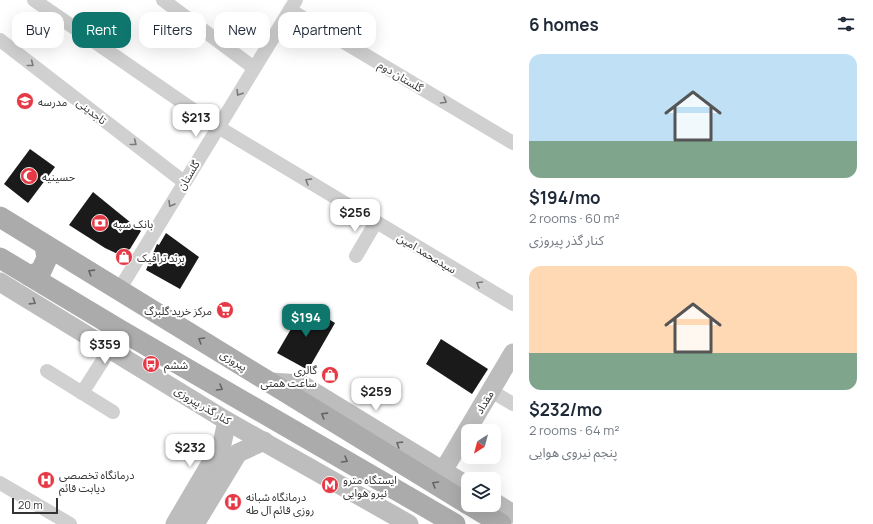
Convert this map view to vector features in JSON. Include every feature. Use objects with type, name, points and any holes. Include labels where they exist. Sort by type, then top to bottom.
[{"type":"main road","name":"پیروزی","points":[[0,217],[461,499]]},
{"type":"main road","points":[[30,276],[41,271],[48,258],[46,245]]},
{"type":"main road","points":[[0,258],[455,524]]},
{"type":"main road","points":[[55,290],[53,277],[61,265],[71,260]]},
{"type":"main road","name":"کنار گذر پیروزی","points":[[0,282],[227,421],[409,524]]},
{"type":"main road","name":"مقداد","points":[[443,471],[513,353]]},
{"type":"main road","points":[[270,382],[301,384],[461,482]]},
{"type":"main road","points":[[175,524],[222,444],[227,421]]},
{"type":"main road","points":[[194,524],[238,454],[264,441]]},
{"type":"main road","points":[[222,444],[230,442],[235,443],[238,446],[238,454]]},
{"type":"main road","points":[[501,506],[513,514]]},
{"type":"main road","name":"پیروزی","points":[[482,512],[501,524]]},
{"type":"street","name":"سیدمحمد امین","points":[[34,0],[218,127],[513,304]]},
{"type":"street","points":[[163,0],[254,68]]},
{"type":"street","name":"گلستان","points":[[119,290],[293,5]]},
{"type":"street","name":"گلستان دوم","points":[[293,5],[513,143]]},
{"type":"street","name":"تاجدینی","points":[[0,40],[184,182]]},
{"type":"street","points":[[356,256],[376,222]]},
{"type":"street","points":[[82,393],[110,349]]},
{"type":"street","points":[[47,371],[113,412]]},
{"type":"street","points":[[491,392],[513,404]]},
{"type":"street","points":[[0,482],[70,524]]},
{"type":"building","name":"حسینیه","points":[[30,149],[55,167],[28,203],[4,184]]},
{"type":"building","name":"بانک سپه","points":[[93,192],[141,231],[130,249],[120,255],[105,248],[69,225]]},
{"type":"building","points":[[166,233],[199,257],[180,289],[146,270],[157,244],[159,245]]},
{"type":"building","points":[[305,305],[335,323],[308,370],[277,353]]},
{"type":"building","points":[[441,339],[488,369],[472,394],[426,364]]},
{"type":"place","name":"مدرسه","points":[[25,101]]},
{"type":"place","name":"حسینیه","points":[[29,176]]},
{"type":"place","name":"بانک سپه","points":[[100,223]]},
{"type":"place","name":"برند ترافیک","points":[[124,257]]},
{"type":"place","name":"مرکز خرید گلبرگ","points":[[225,310]]},
{"type":"place","name":"ششم","points":[[151,364]]},
{"type":"place","name":"گالری ساعت همتی","points":[[330,375]]},
{"type":"place","name":"درمانگاه تخصصی دیابت قائم","points":[[46,480]]},
{"type":"place","name":"ایستگاه مترو نیرو هوایی","points":[[330,485]]},
{"type":"place","name":"درمانگاه شبانه روزی قائم آل طه","points":[[233,502]]}]
